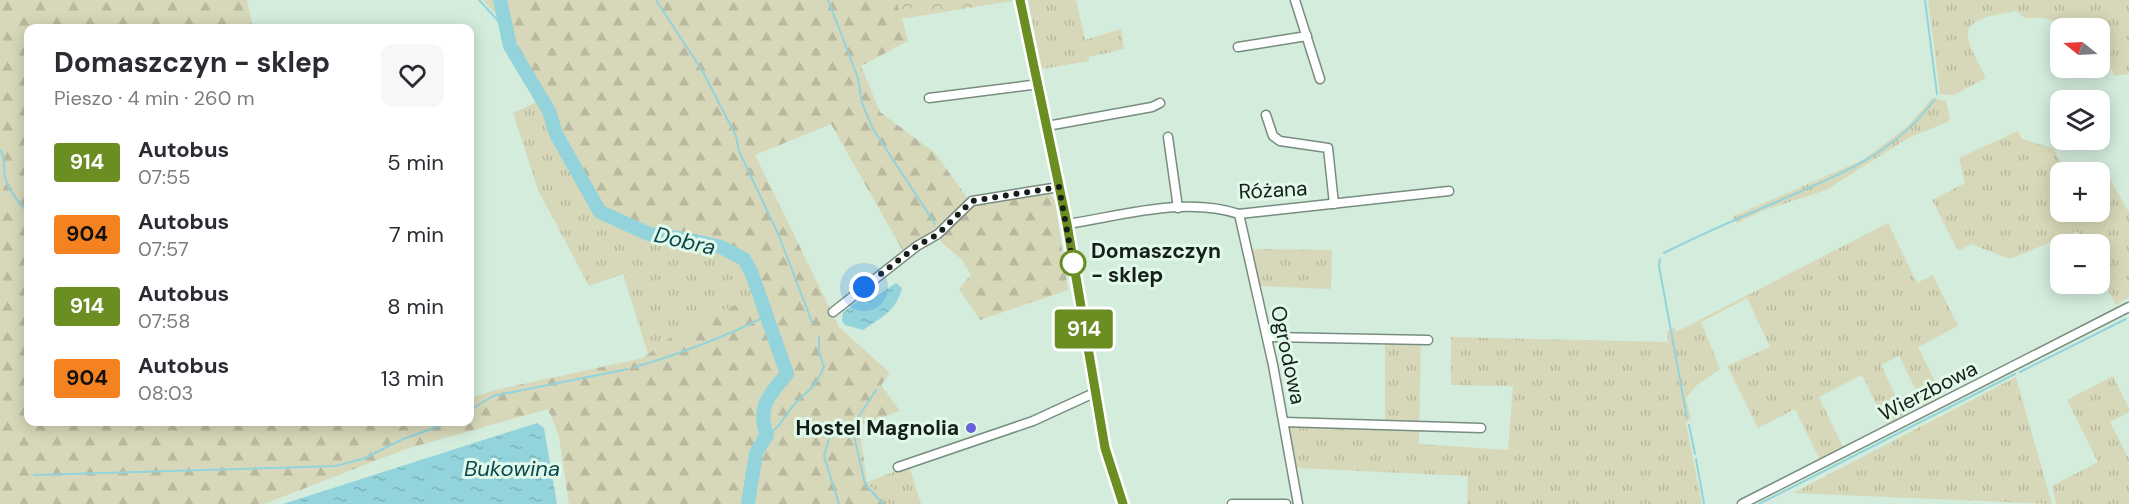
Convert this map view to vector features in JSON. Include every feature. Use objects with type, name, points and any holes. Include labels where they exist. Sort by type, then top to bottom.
[{"type":"street","points":[[1020,0],[1067,224],[1105,448],[1123,504]]},
{"type":"street","points":[[1295,0],[1320,79]]},
{"type":"street","points":[[1238,47],[1307,36]]},
{"type":"street","points":[[929,98],[1039,84]]},
{"type":"street","points":[[1047,126],[1152,107],[1160,103]]},
{"type":"street","name":"Różana","points":[[1266,115],[1274,136],[1280,141],[1328,148],[1334,204]]},
{"type":"street","points":[[1168,137],[1178,208]]},
{"type":"street","points":[[833,312],[909,251],[938,234],[972,201],[1059,187]]},
{"type":"street","name":"Różana","points":[[1067,224],[1178,208],[1213,207],[1239,214],[1449,191]]},
{"type":"street","name":"Ogrodowa","points":[[1239,214],[1267,336],[1298,504]]},
{"type":"street","name":"Wierzbowa","points":[[1742,504],[2129,307]]},
{"type":"street","points":[[1267,336],[1428,340]]},
{"type":"street","points":[[898,467],[1032,421],[1094,393]]},
{"type":"street","points":[[1284,422],[1481,428]]},
{"type":"street","points":[[1232,504],[1286,504]]},
{"type":"green space","points":[[0,0],[247,0],[252,24],[24,24],[24,426],[474,426],[474,397],[495,390],[643,358],[684,327],[763,293],[746,258],[691,237],[648,232],[602,210],[560,134],[547,101],[502,21],[483,0],[897,0],[908,41],[861,66],[880,112],[935,153],[968,199],[937,227],[903,251],[831,124],[755,155],[839,327],[890,373],[881,385],[900,411],[859,426],[867,482],[886,504],[569,504],[559,436],[548,409],[406,449],[264,504],[0,504]]},
{"type":"green space","points":[[897,0],[1012,0],[1012,1],[900,19]]},
{"type":"green space","points":[[1028,0],[1076,0],[1085,40],[1121,29],[1124,49],[1089,57],[1089,61],[1042,69]]},
{"type":"green space","points":[[1928,0],[2129,0],[2129,74],[2115,76],[2110,66],[2110,18],[2050,18],[2050,20],[2025,18],[2016,11],[1973,23],[1968,37],[1986,78],[1954,95],[1940,94]]},
{"type":"green space","points":[[1932,98],[1946,101],[1950,121],[1908,138],[1826,190],[1762,211],[1737,223],[1732,217],[1863,160],[1908,126]]},
{"type":"green space","points":[[537,102],[546,112],[551,134],[592,200],[599,216],[614,225],[648,236],[689,241],[734,258],[746,266],[759,295],[684,327],[648,354],[623,274],[589,286],[538,190],[513,113]]},
{"type":"green space","points":[[2018,131],[2022,139],[2054,150],[2061,162],[2050,162],[2050,222],[2110,222],[2110,180],[2129,212],[2129,297],[2116,305],[2110,294],[2110,234],[2079,234],[2077,231],[2070,234],[2050,234],[2050,242],[2010,259],[1971,244],[1958,251],[1932,200],[1965,183],[1959,158]]},
{"type":"green space","points":[[1048,191],[1055,201],[1068,290],[980,320],[959,289],[971,275],[961,259],[940,241],[961,214],[981,201]]},
{"type":"green space","points":[[1888,223],[1917,283],[1933,275],[1958,326],[1918,347],[1943,398],[1925,408],[1899,356],[1881,365],[1906,418],[1888,428],[1862,375],[1819,397],[1844,449],[1820,460],[1795,409],[1758,428],[1727,366],[1770,347],[1747,298],[1701,322],[1720,369],[1697,385],[1686,398],[1691,419],[1686,423],[1702,504],[1467,504],[1468,476],[1297,468],[1289,427],[1350,427],[1385,430],[1385,340],[1421,342],[1419,444],[1508,450],[1513,386],[1451,385],[1451,337],[1668,342],[1667,331],[1675,327],[1676,332]]},
{"type":"green space","points":[[1250,249],[1332,250],[1331,289],[1259,286]]},
{"type":"green space","points":[[2113,376],[2129,409],[2129,412],[2110,422],[2129,459],[2129,504],[2056,504],[2052,486],[2098,462],[2067,400]]},
{"type":"green space","points":[[2016,377],[2052,504],[1793,493]]},
{"type":"green space","points":[[909,466],[921,504],[886,504],[867,482]]},
{"type":"water","points":[[896,283],[902,288],[896,302],[887,313],[863,330],[845,325],[842,321],[843,312],[861,299],[875,297]]},
{"type":"water","name":"Bukowina","points":[[537,423],[544,428],[557,504],[283,504]]},
{"type":"waterway","points":[[479,0],[505,28]]},
{"type":"waterway","name":"Dobra","points":[[500,0],[510,46],[549,111],[556,134],[600,212],[649,234],[721,247],[744,259],[752,274],[787,374],[766,402],[763,417],[767,435],[756,453],[748,504]]},
{"type":"waterway","points":[[656,0],[703,72],[736,136],[739,151],[779,236],[812,322]]},
{"type":"waterway","points":[[828,0],[858,78],[862,103],[873,129],[935,224]]},
{"type":"waterway","points":[[1925,0],[1937,94]]},
{"type":"waterway","points":[[1664,253],[1825,181],[1865,160],[1902,134],[1935,99]]},
{"type":"waterway","points":[[0,150],[3,155],[8,186],[24,208]]},
{"type":"waterway","points":[[1660,259],[1659,266],[1687,418]]},
{"type":"waterway","points":[[635,367],[703,344],[768,315]]},
{"type":"waterway","points":[[2020,372],[2126,319]]},
{"type":"waterway","points":[[767,435],[778,426],[821,374],[824,366],[819,353],[819,336]]},
{"type":"waterway","points":[[474,408],[493,396],[628,369]]},
{"type":"waterway","points":[[1759,504],[2015,374]]},
{"type":"waterway","points":[[876,390],[852,427],[865,484],[883,504]]},
{"type":"waterway","points":[[1689,425],[1695,454]]},
{"type":"waterway","points":[[34,475],[336,466],[365,458],[403,439],[440,426]]},
{"type":"waterway","points":[[829,439],[824,456],[839,504]]},
{"type":"waterway","points":[[1696,459],[1704,504]]},
{"type":"bus line","name":"914","points":[[1020,0],[1067,224],[1105,448],[1123,504]]},
{"type":"place","name":"Domaszczyn - sklep","points":[[1073,263]]},
{"type":"place","name":"Hostel Magnolia","points":[[971,428]]},
{"type":"route","points":[[864,287],[917,246],[938,234],[972,201],[1059,187],[1073,263]]}]
